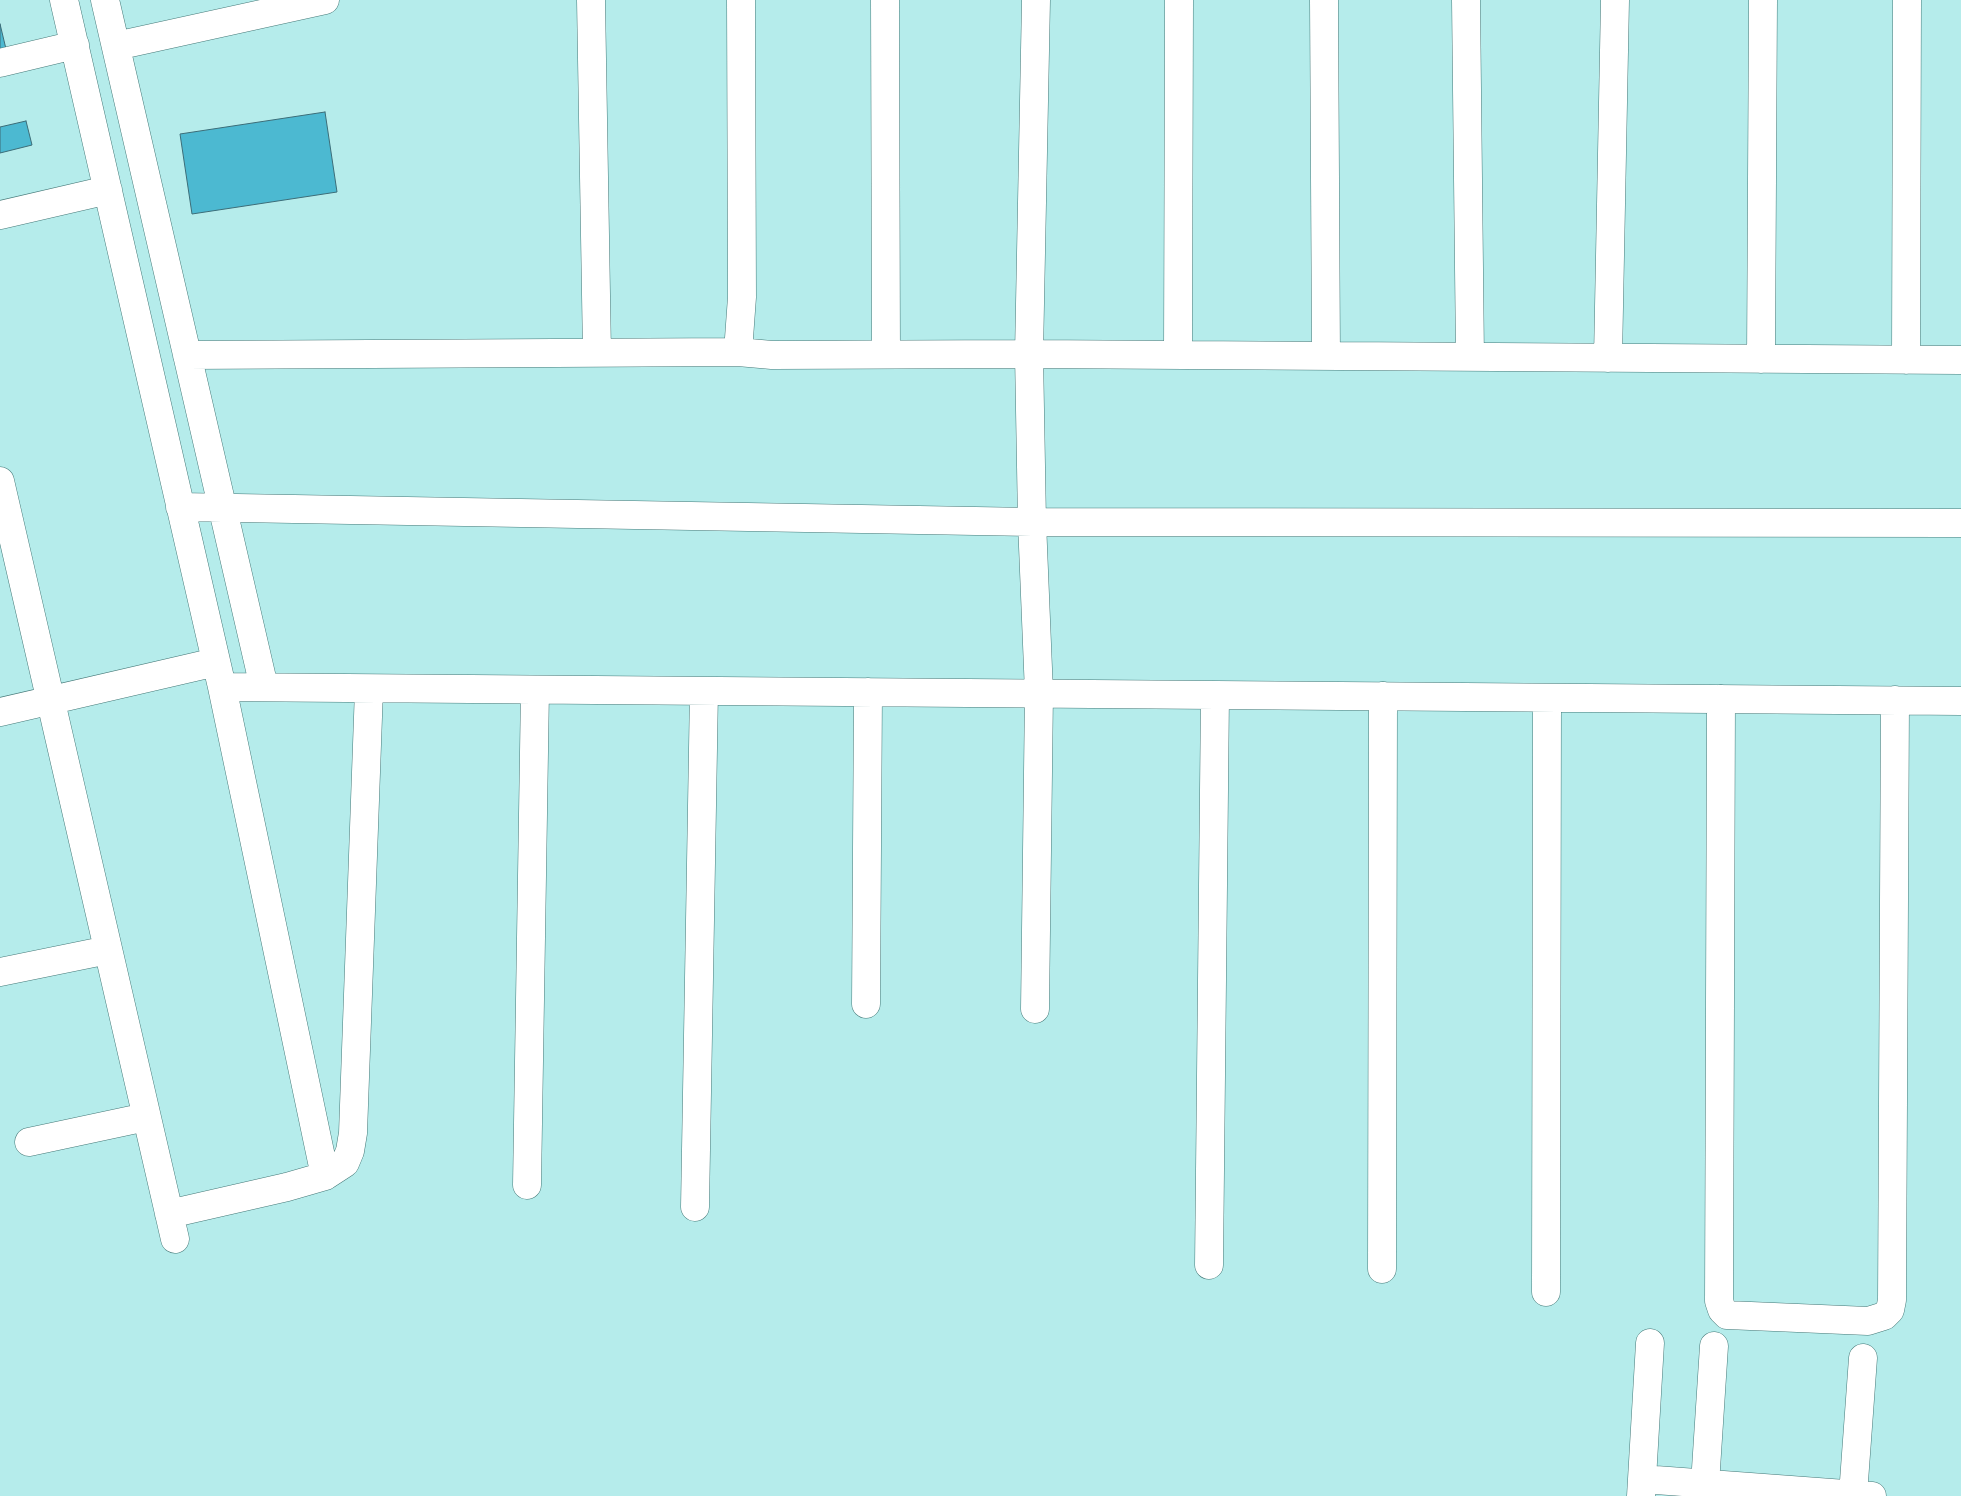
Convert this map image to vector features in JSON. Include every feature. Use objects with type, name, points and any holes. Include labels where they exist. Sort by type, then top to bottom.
[{"type":"street","points":[[64,0],[219,675],[325,1176]]},
{"type":"street","points":[[105,0],[264,687]]},
{"type":"street","points":[[116,46],[325,0]]},
{"type":"street","points":[[591,0],[597,353]]},
{"type":"street","points":[[738,352],[742,297],[741,0]]},
{"type":"street","points":[[885,0],[886,354]]},
{"type":"street","points":[[1034,1009],[1039,693],[1032,522],[1029,354],[1036,0]]},
{"type":"street","points":[[1178,355],[1179,0]]},
{"type":"street","points":[[1324,0],[1326,356]]},
{"type":"street","points":[[1466,0],[1470,357]]},
{"type":"street","points":[[1608,358],[1615,0]]},
{"type":"street","points":[[1761,359],[1763,0]]},
{"type":"street","points":[[1906,360],[1907,0]]},
{"type":"street","points":[[0,63],[75,45]]},
{"type":"street","points":[[0,215],[108,190]]},
{"type":"street","points":[[188,355],[738,352],[772,356],[1029,354],[1961,360]]},
{"type":"street","points":[[0,481],[172,1226],[325,1176],[345,1163],[350,1151],[353,1133],[369,689]]},
{"type":"street","points":[[180,507],[1032,522],[1961,522]]},
{"type":"street","points":[[0,712],[51,700],[219,675],[264,687],[369,689],[1961,701]]},
{"type":"street","points":[[527,1185],[535,690]]},
{"type":"street","points":[[695,1208],[704,691]]},
{"type":"street","points":[[866,1004],[868,692]]},
{"type":"street","points":[[1209,1265],[1215,695]]},
{"type":"street","points":[[1382,1269],[1383,696]]},
{"type":"street","points":[[1546,1292],[1547,698]]},
{"type":"street","points":[[1721,699],[1719,1301],[1722,1310],[1727,1315],[1868,1321],[1884,1316],[1890,1310],[1892,1300],[1895,700]]},
{"type":"street","points":[[0,972],[108,950]]},
{"type":"street","points":[[29,1142],[146,1117]]},
{"type":"street","points":[[1650,1343],[1642,1487],[1705,1484],[1863,1495],[1863,1358]]},
{"type":"street","points":[[1705,1484],[1714,1346]]},
{"type":"building","points":[[0,24],[6,49],[0,50]]},
{"type":"building","points":[[325,112],[337,192],[192,214],[180,134]]},
{"type":"building","points":[[26,121],[32,145],[0,153],[0,127]]}]
